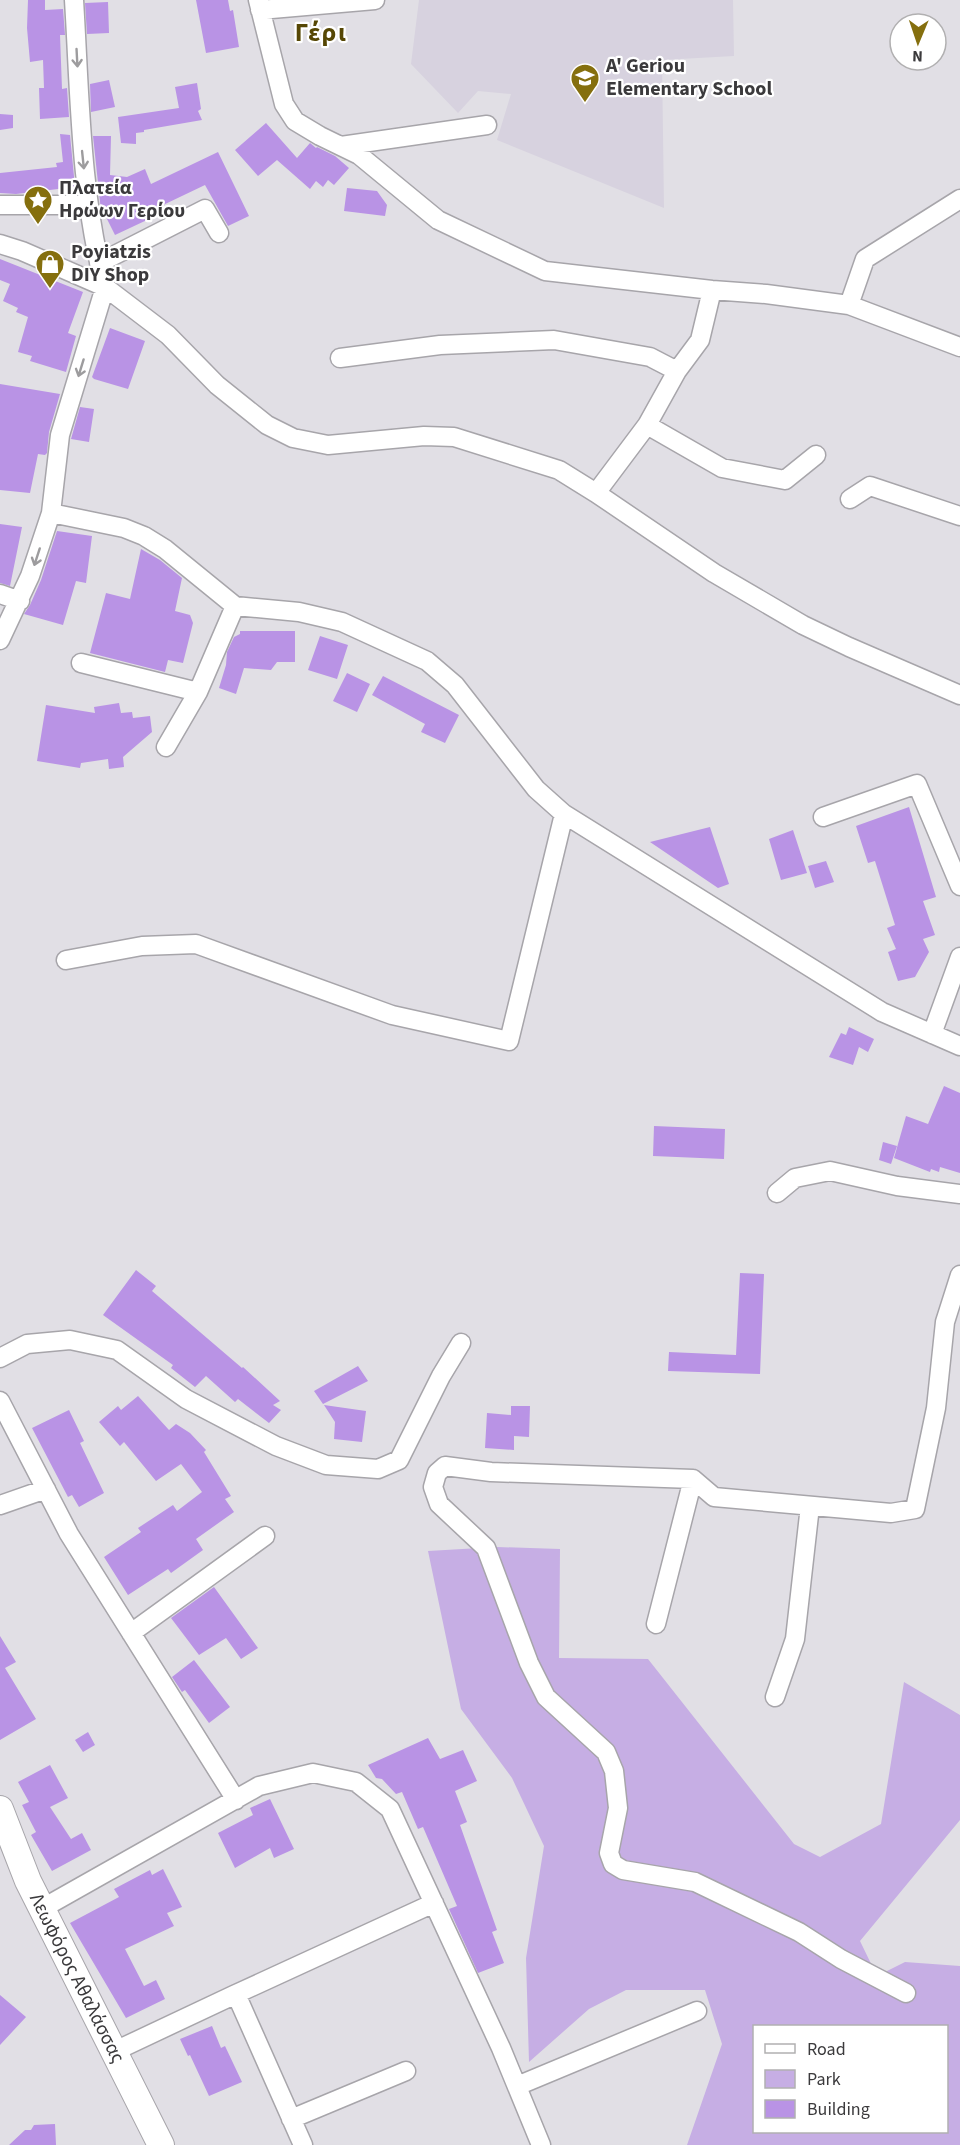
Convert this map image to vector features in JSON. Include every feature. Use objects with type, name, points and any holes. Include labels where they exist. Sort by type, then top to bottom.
[{"type":"main road","name":"Λεωφόρος Αθαλάσσας","points":[[0,1809],[28,1881],[162,2145]]},
{"type":"street","points":[[0,640],[20,601],[51,513],[60,435],[105,287],[82,205],[74,0]]},
{"type":"street","points":[[375,0],[259,5],[284,104],[295,121],[359,154],[438,220],[545,271],[849,304],[960,347]]},
{"type":"street","points":[[341,146],[487,125]]},
{"type":"street","points":[[849,304],[865,259],[960,199]]},
{"type":"street","points":[[0,206],[82,205]]},
{"type":"street","points":[[99,264],[206,209],[219,233]]},
{"type":"street","points":[[0,244],[22,251],[105,287],[168,335],[217,385],[267,425],[293,438],[328,445],[424,436],[454,437],[559,470],[714,573],[803,625],[960,695]]},
{"type":"street","points":[[596,493],[647,425],[677,371],[700,340],[712,290]]},
{"type":"street","points":[[340,358],[440,345],[554,340],[650,357],[677,371]]},
{"type":"street","points":[[647,425],[722,468],[785,480],[816,455]]},
{"type":"street","points":[[850,499],[870,486],[960,516]]},
{"type":"street","points":[[51,513],[124,528],[144,536],[165,549],[235,606],[299,612],[342,622],[427,661],[455,685],[536,789],[564,814],[882,1011],[960,1046]]},
{"type":"street","points":[[0,594],[20,601]]},
{"type":"street","points":[[166,747],[198,692],[235,606]]},
{"type":"street","points":[[81,663],[198,692]]},
{"type":"street","points":[[824,816],[917,784],[960,886]]},
{"type":"street","points":[[66,960],[142,946],[196,944],[392,1015],[509,1041],[564,814]]},
{"type":"street","points":[[932,1034],[960,957]]},
{"type":"street","points":[[777,1193],[795,1178],[830,1171],[897,1186],[960,1194]]},
{"type":"street","points":[[906,1993],[841,1959],[799,1932],[695,1882],[623,1869],[613,1864],[609,1853],[618,1808],[614,1771],[606,1752],[546,1697],[529,1663],[486,1548],[439,1504],[433,1487],[437,1473],[445,1466],[491,1472],[693,1479],[714,1497],[891,1513],[915,1509],[953,1324],[960,1275]]},
{"type":"street","points":[[0,1358],[27,1344],[70,1340],[117,1350],[186,1399],[276,1446],[326,1465],[378,1469],[399,1460],[441,1376],[461,1343]]},
{"type":"street","points":[[0,1401],[69,1534],[236,1800]]},
{"type":"street","points":[[656,1624],[693,1479]]},
{"type":"street","points":[[0,1505],[46,1489]]},
{"type":"street","points":[[775,1697],[795,1639],[810,1506]]},
{"type":"street","points":[[131,1633],[265,1536]]},
{"type":"street","points":[[43,1908],[259,1786],[313,1773],[356,1782],[390,1809],[518,2086],[541,2145]]},
{"type":"street","points":[[115,2051],[434,1903]]},
{"type":"street","points":[[236,1994],[303,2145]]},
{"type":"street","points":[[518,2086],[697,2011]]},
{"type":"street","points":[[291,2119],[406,2072]]},
{"type":"shaded area","name":"A' Geriou Elementary School","points":[[419,0],[733,0],[734,56],[662,60],[664,208],[497,140],[511,94],[478,91],[458,113],[411,64]]},
{"type":"green space","points":[[497,1547],[560,1549],[559,1658],[648,1659],[794,1844],[820,1857],[881,1824],[904,1682],[960,1715],[960,1820],[860,1941],[877,1976],[905,1962],[960,1966],[960,2145],[687,2145],[722,2044],[705,1990],[626,1990],[589,2009],[529,2062],[526,1958],[544,1846],[512,1778],[461,1709],[428,1551]]},
{"type":"building","points":[[28,0],[45,0],[45,10],[63,9],[65,35],[60,35],[62,89],[67,88],[69,117],[40,119],[39,88],[44,88],[43,60],[30,62],[27,28]]},
{"type":"building","points":[[196,0],[228,0],[230,11],[233,10],[239,47],[206,53]]},
{"type":"building","points":[[108,2],[109,33],[87,34],[85,3]]},
{"type":"building","points":[[109,80],[115,107],[91,112],[90,84]]},
{"type":"building","points":[[197,83],[201,109],[198,111],[202,120],[144,130],[144,132],[136,133],[136,144],[121,143],[118,117],[179,108],[175,87]]},
{"type":"building","points":[[0,114],[13,115],[13,128],[0,130]]},
{"type":"building","points":[[266,123],[297,158],[310,143],[335,156],[349,168],[334,185],[328,180],[323,187],[316,181],[310,189],[277,160],[258,176],[235,150]]},
{"type":"building","points":[[60,134],[70,135],[75,187],[16,194],[0,193],[0,173],[57,167],[56,163],[63,162]]},
{"type":"building","points":[[93,136],[111,136],[110,175],[127,177],[145,169],[151,184],[218,152],[249,216],[228,226],[205,185],[161,206],[164,212],[115,235],[101,211]]},
{"type":"building","points":[[347,188],[377,191],[387,205],[385,216],[344,211]]},
{"type":"building","points":[[0,259],[83,292],[68,333],[76,336],[66,372],[30,361],[32,356],[18,352],[28,317],[16,312],[18,308],[3,301],[10,284],[0,280]]},
{"type":"building","points":[[110,328],[145,341],[128,389],[92,377]]},
{"type":"building","points":[[0,384],[60,394],[49,432],[47,453],[38,454],[30,493],[0,490]]},
{"type":"building","points":[[80,407],[94,409],[89,442],[71,439]]},
{"type":"building","points":[[0,524],[22,527],[10,586],[0,583]]},
{"type":"building","points":[[57,531],[92,536],[86,583],[76,581],[63,625],[24,614],[41,580]]},
{"type":"building","points":[[141,549],[160,560],[182,578],[175,611],[190,615],[193,623],[183,663],[168,660],[165,672],[90,653],[106,593],[130,599]]},
{"type":"building","points":[[240,631],[295,631],[295,662],[277,662],[271,670],[244,668],[236,694],[219,688],[226,665],[227,652],[234,637],[240,634]]},
{"type":"building","points":[[320,636],[348,645],[337,679],[308,670]]},
{"type":"building","points":[[347,673],[370,684],[357,712],[333,701]]},
{"type":"building","points":[[383,676],[459,715],[445,743],[421,732],[425,724],[372,695]]},
{"type":"building","points":[[119,703],[121,713],[132,712],[133,718],[150,716],[152,732],[123,757],[124,767],[109,769],[108,759],[81,763],[80,768],[37,761],[46,705],[95,713],[94,707]]},
{"type":"building","points":[[909,807],[936,897],[923,901],[935,935],[923,939],[929,952],[915,977],[898,981],[888,952],[896,949],[887,928],[895,925],[875,861],[868,863],[856,826]]},
{"type":"building","points":[[710,827],[729,884],[718,888],[650,842]]},
{"type":"building","points":[[793,830],[807,873],[781,880],[769,839]]},
{"type":"building","points":[[826,861],[834,882],[815,888],[808,866]]},
{"type":"building","points":[[849,1027],[874,1039],[868,1052],[859,1047],[853,1065],[829,1057],[841,1033],[846,1035]]},
{"type":"building","points":[[944,1086],[960,1093],[960,1173],[940,1167],[939,1172],[931,1169],[930,1172],[894,1158],[906,1116],[928,1124]]},
{"type":"building","points":[[654,1126],[725,1129],[724,1159],[653,1156]]},
{"type":"building","points":[[883,1142],[897,1146],[891,1164],[879,1160]]},
{"type":"building","points":[[136,1270],[156,1286],[152,1291],[280,1401],[273,1405],[281,1410],[269,1423],[238,1399],[235,1402],[206,1376],[195,1387],[171,1368],[173,1365],[103,1315]]},
{"type":"building","points":[[740,1273],[764,1274],[760,1374],[668,1371],[669,1352],[736,1355]]},
{"type":"building","points":[[358,1366],[368,1381],[323,1404],[314,1391]]},
{"type":"building","points":[[138,1396],[169,1430],[176,1424],[190,1433],[206,1450],[204,1452],[231,1496],[225,1499],[234,1512],[196,1539],[203,1550],[171,1573],[168,1569],[128,1595],[104,1557],[141,1532],[138,1528],[173,1505],[177,1511],[202,1492],[181,1464],[156,1481],[124,1442],[120,1446],[99,1422],[118,1406],[121,1410]]},
{"type":"building","points":[[324,1405],[366,1411],[362,1442],[334,1439],[335,1422]]},
{"type":"building","points":[[511,1406],[530,1406],[529,1437],[514,1436],[514,1450],[485,1448],[487,1413],[511,1415]]},
{"type":"building","points":[[69,1410],[84,1441],[80,1443],[104,1493],[79,1507],[72,1495],[68,1497],[32,1428]]},
{"type":"building","points":[[214,1587],[258,1648],[241,1659],[226,1638],[199,1655],[171,1618]]},
{"type":"building","points":[[0,1636],[16,1662],[5,1668],[36,1719],[0,1740]]},
{"type":"building","points":[[194,1660],[230,1707],[209,1723],[185,1690],[182,1692],[172,1677]]},
{"type":"building","points":[[88,1732],[95,1745],[83,1752],[75,1740]]},
{"type":"building","points":[[428,1738],[440,1759],[463,1750],[477,1781],[455,1791],[467,1822],[460,1825],[497,1930],[492,1932],[504,1963],[478,1973],[449,1909],[457,1906],[423,1827],[418,1829],[402,1792],[396,1794],[382,1779],[376,1778],[368,1765]]},
{"type":"building","points":[[50,1765],[68,1798],[50,1807],[71,1839],[82,1833],[91,1850],[52,1871],[31,1835],[36,1832],[22,1805],[29,1802],[18,1782]]},
{"type":"building","points":[[270,1799],[294,1849],[274,1858],[270,1848],[235,1868],[218,1833],[253,1815],[250,1808]]},
{"type":"building","points":[[163,1869],[182,1907],[167,1913],[174,1926],[125,1949],[144,1986],[156,1980],[165,1999],[126,2018],[70,1923],[119,1897],[114,1889],[150,1870],[152,1875]]},
{"type":"building","points":[[0,1995],[26,2017],[0,2045]]},
{"type":"building","points":[[212,2026],[221,2048],[225,2046],[242,2082],[209,2096],[180,2039]]},
{"type":"building","points":[[55,2124],[56,2145],[9,2145],[25,2130],[31,2130],[34,2125]]},
{"type":"place","name":"A' Geriou Elementary School","points":[[585,104]]},
{"type":"place","name":"Πλατεία Ηρώων Γερίου","points":[[38,226]]},
{"type":"place","name":"Poyiatzis DIY Shop","points":[[50,290]]},
{"type":"district","name":"Γέρι","points":[[321,32]]}]
